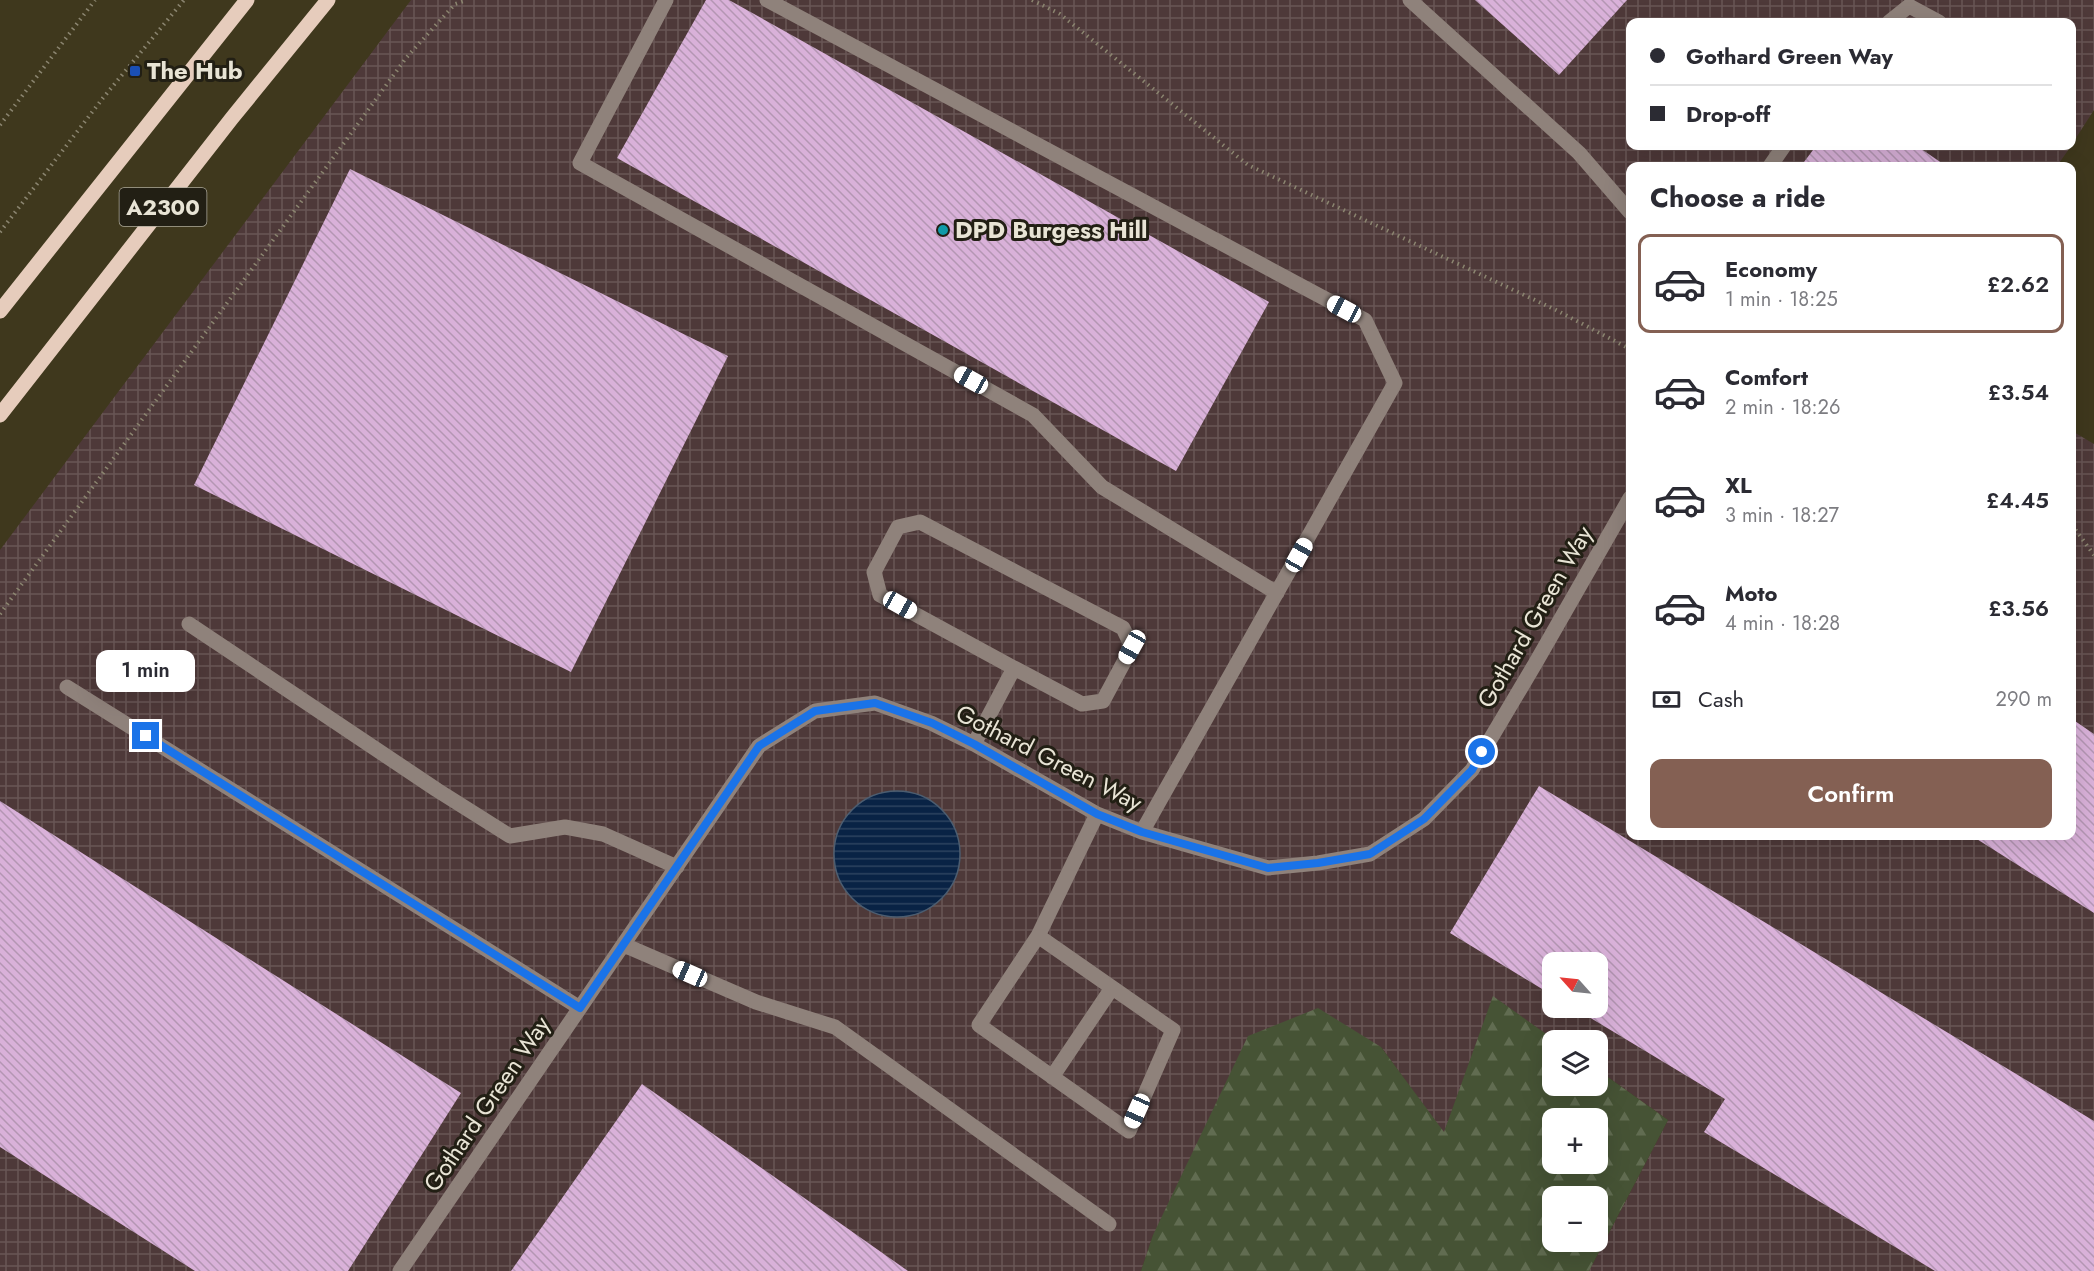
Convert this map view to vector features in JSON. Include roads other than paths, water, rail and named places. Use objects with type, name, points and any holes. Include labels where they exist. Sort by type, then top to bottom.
[{"type":"main road","name":"A2300","points":[[0,311],[247,0]]},
{"type":"main road","name":"A2300","points":[[0,415],[232,118],[328,0]]},
{"type":"street","points":[[666,0],[580,163],[1033,414],[1102,487],[1277,593]]},
{"type":"street","points":[[768,0],[1365,320],[1395,383],[1142,832]]},
{"type":"street","points":[[1410,0],[1580,153],[1626,207]]},
{"type":"street","points":[[1894,18],[1909,6],[1932,18]]},
{"type":"street","name":"Gothard Green Way","points":[[400,1271],[759,746],[815,711],[875,703],[932,723],[974,744],[1097,814],[1142,832],[1268,868],[1318,863],[1370,854],[1424,819],[1472,770],[1626,505]]},
{"type":"street","points":[[920,522],[1123,628],[1132,647],[1103,701],[1082,704],[1014,668],[880,595],[874,572],[898,527],[920,522]]},
{"type":"street","points":[[189,624],[437,790],[510,836],[565,827],[603,834],[677,867]]},
{"type":"street","points":[[974,744],[1014,668]]},
{"type":"street","points":[[67,687],[580,1008]]},
{"type":"street","points":[[1038,936],[1173,1030],[1129,1131],[979,1025],[1038,936],[1097,814]]},
{"type":"street","points":[[624,945],[756,1002],[835,1027],[1109,1224]]},
{"type":"street","points":[[1052,1077],[1112,988]]},
{"type":"water","points":[[897,791],[921,796],[941,810],[955,830],[960,854],[955,878],[941,898],[921,912],[897,917],[873,912],[853,898],[839,878],[834,854],[839,830],[853,810],[873,796]]},
{"type":"place","name":"The Hub","points":[[135,71]]},
{"type":"place","name":"DPD Burgess Hill","points":[[943,230]]}]
